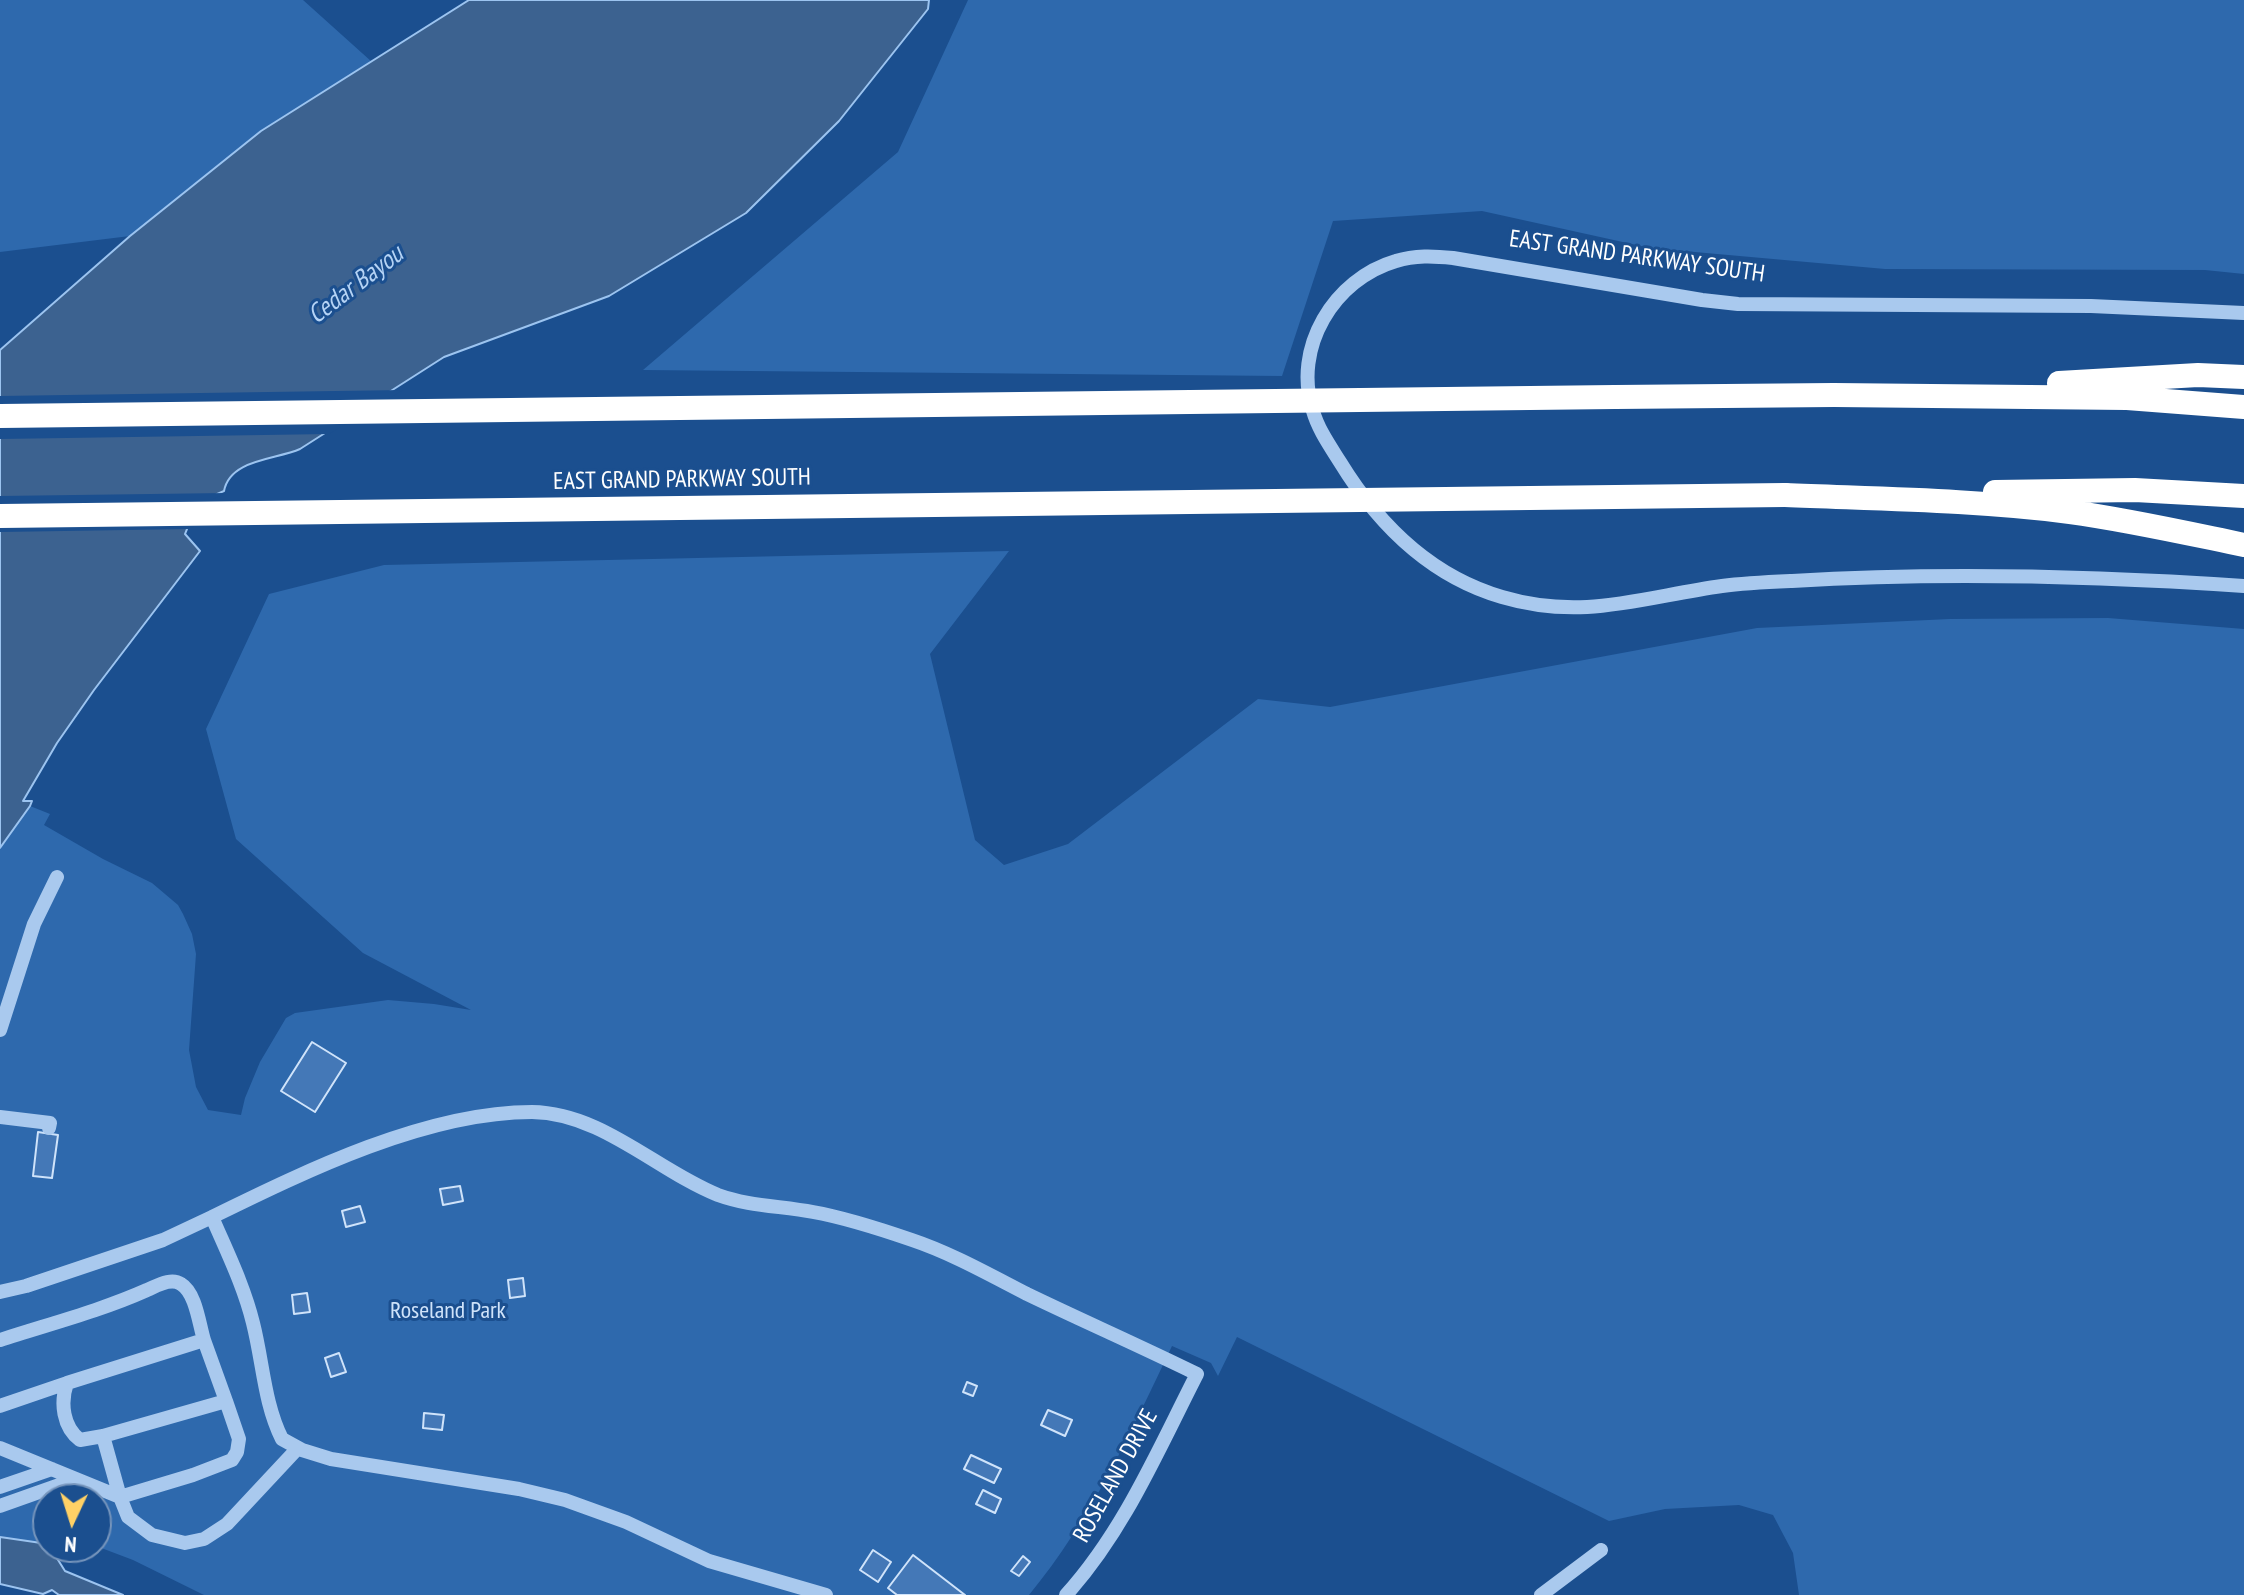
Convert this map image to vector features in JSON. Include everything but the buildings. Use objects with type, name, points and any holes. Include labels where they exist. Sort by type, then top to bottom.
[{"type":"highway","points":[[1834,395],[2198,375],[2244,377]]},
{"type":"highway","points":[[0,416],[1834,395],[2127,398],[2244,407]]},
{"type":"highway","name":"EAST GRAND PARKWAY SOUTH","points":[[0,516],[2135,490],[2244,496]]},
{"type":"highway","points":[[1785,495],[1956,502],[2068,512],[2244,545]]},
{"type":"street","name":"EAST GRAND PARKWAY SOUTH","points":[[2244,313],[2077,306],[1738,304],[1425,256],[1397,260],[1370,271],[1351,284],[1335,301],[1318,329],[1310,356],[1308,385],[1313,412],[1329,444],[1368,505],[1391,531],[1425,560],[1463,581],[1500,596],[1538,606],[1608,607],[1721,586],[1814,579],[2143,579],[2244,586]]},
{"type":"street","points":[[0,1030],[34,924],[57,877]]},
{"type":"street","name":"ROSELAND DRIVE","points":[[212,1217],[335,1161],[410,1134],[490,1116],[529,1112],[554,1113],[593,1126],[721,1196],[861,1223],[917,1242],[1197,1374],[1127,1513],[1089,1570],[1066,1595]]},
{"type":"street","points":[[0,1117],[50,1123],[49,1128]]},
{"type":"street","points":[[0,1292],[163,1240],[212,1217],[240,1281],[253,1322],[274,1423],[282,1439],[331,1459],[519,1489],[565,1500],[626,1522],[709,1561],[826,1595]]},
{"type":"street","points":[[0,1340],[174,1280],[184,1285],[190,1293],[239,1439],[232,1460],[120,1497],[0,1448]]},
{"type":"street","points":[[0,1406],[204,1340]]},
{"type":"street","points":[[67,1383],[62,1402],[71,1433],[80,1440],[226,1401]]},
{"type":"street","points":[[103,1436],[128,1517],[152,1535],[185,1543],[204,1539],[227,1524],[298,1448]]},
{"type":"street","points":[[0,1487],[52,1469]]},
{"type":"street","points":[[0,1506],[76,1479]]},
{"type":"street","points":[[1541,1595],[1601,1550]]},
{"type":"green space","points":[[0,0],[303,0],[372,62],[261,131],[130,236],[0,252]]},
{"type":"green space","points":[[968,0],[2244,0],[2244,274],[2205,270],[1885,269],[1650,248],[1482,211],[1333,221],[1282,376],[643,370],[898,152]]},
{"type":"green space","name":"Roseland Park","points":[[1009,551],[930,654],[975,840],[1004,865],[1068,844],[1258,699],[1330,707],[1757,628],[1950,619],[2108,618],[2244,629],[2244,1595],[1799,1595],[1793,1553],[1773,1515],[1739,1505],[1665,1509],[1609,1521],[1237,1337],[1218,1376],[1211,1363],[1172,1346],[1125,1444],[1090,1506],[1072,1537],[1029,1595],[204,1595],[112,1552],[112,1483],[32,1483],[32,1542],[0,1537],[0,849],[30,806],[50,814],[44,825],[152,883],[178,905],[192,934],[196,954],[189,1050],[196,1087],[208,1110],[241,1115],[260,1062],[286,1018],[295,1013],[388,1000],[471,1010],[363,953],[236,839],[206,729],[269,594],[384,565]]},
{"type":"water","name":"Cedar Bayou","points":[[469,0],[929,0],[928,9],[839,121],[746,213],[609,296],[444,357],[300,449],[255,462],[235,472],[224,491],[205,503],[188,527],[185,534],[200,551],[57,743],[23,801],[32,801],[30,806],[0,848],[0,350],[130,236],[261,131]]},
{"type":"water","points":[[0,1537],[32,1542],[32,1563],[60,1563],[65,1571],[123,1595],[59,1595],[52,1590],[43,1594],[0,1584]]},
{"type":"pier","points":[[403,390],[329,434],[0,439],[0,396]]},
{"type":"pier","points":[[227,493],[213,499],[191,529],[0,532],[0,496]]}]
